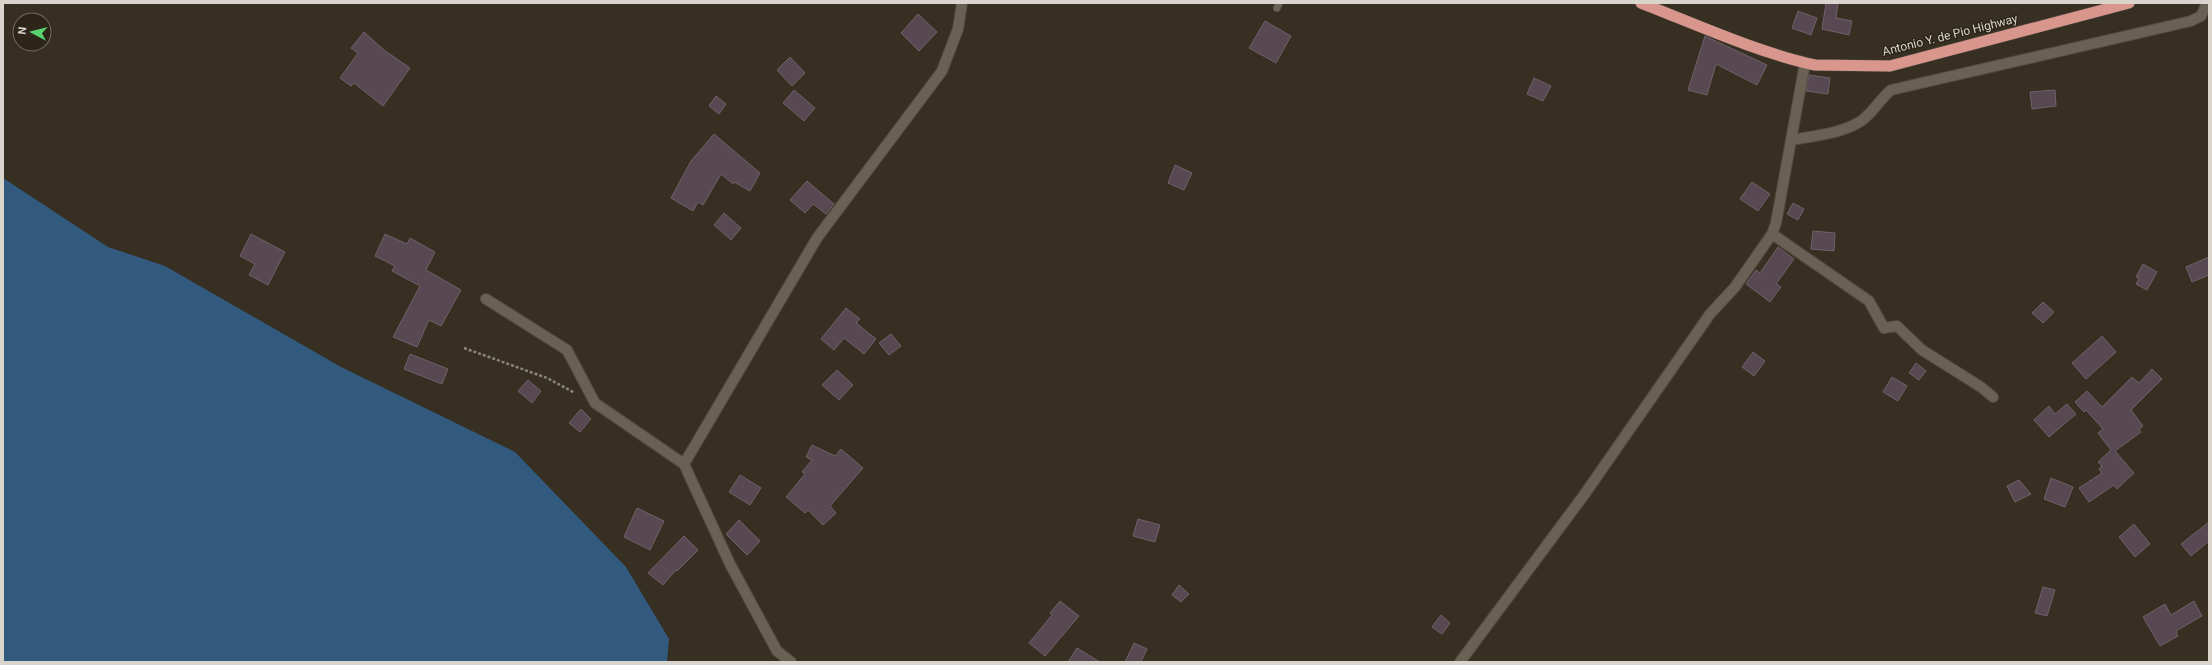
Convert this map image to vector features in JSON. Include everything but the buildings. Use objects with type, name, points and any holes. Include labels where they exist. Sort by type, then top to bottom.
[{"type":"highway","name":"Antonio Y. de Pio Highway","points":[[1641,3],[1805,63],[1815,65],[1890,66],[2129,3]]},
{"type":"street","points":[[684,464],[817,238],[942,71],[958,29],[962,3]]},
{"type":"street","points":[[1791,140],[1836,131],[1861,121],[1883,96],[1891,90],[2191,21],[2201,16],[2207,3]]},
{"type":"street","points":[[1460,662],[1584,495],[1710,314],[1735,287],[1772,234],[1776,223],[1805,63]]},
{"type":"street","points":[[1772,234],[1869,301],[1884,328],[1898,326],[1922,350],[1981,387],[1993,397]]},
{"type":"street","points":[[486,300],[567,350],[595,403],[684,464],[741,584],[777,651],[791,662]]},
{"type":"path","points":[[464,348],[547,378],[595,403]]},
{"type":"water","points":[[3,178],[108,247],[165,266],[341,367],[515,452],[626,567],[669,639],[667,662],[3,662]]}]
